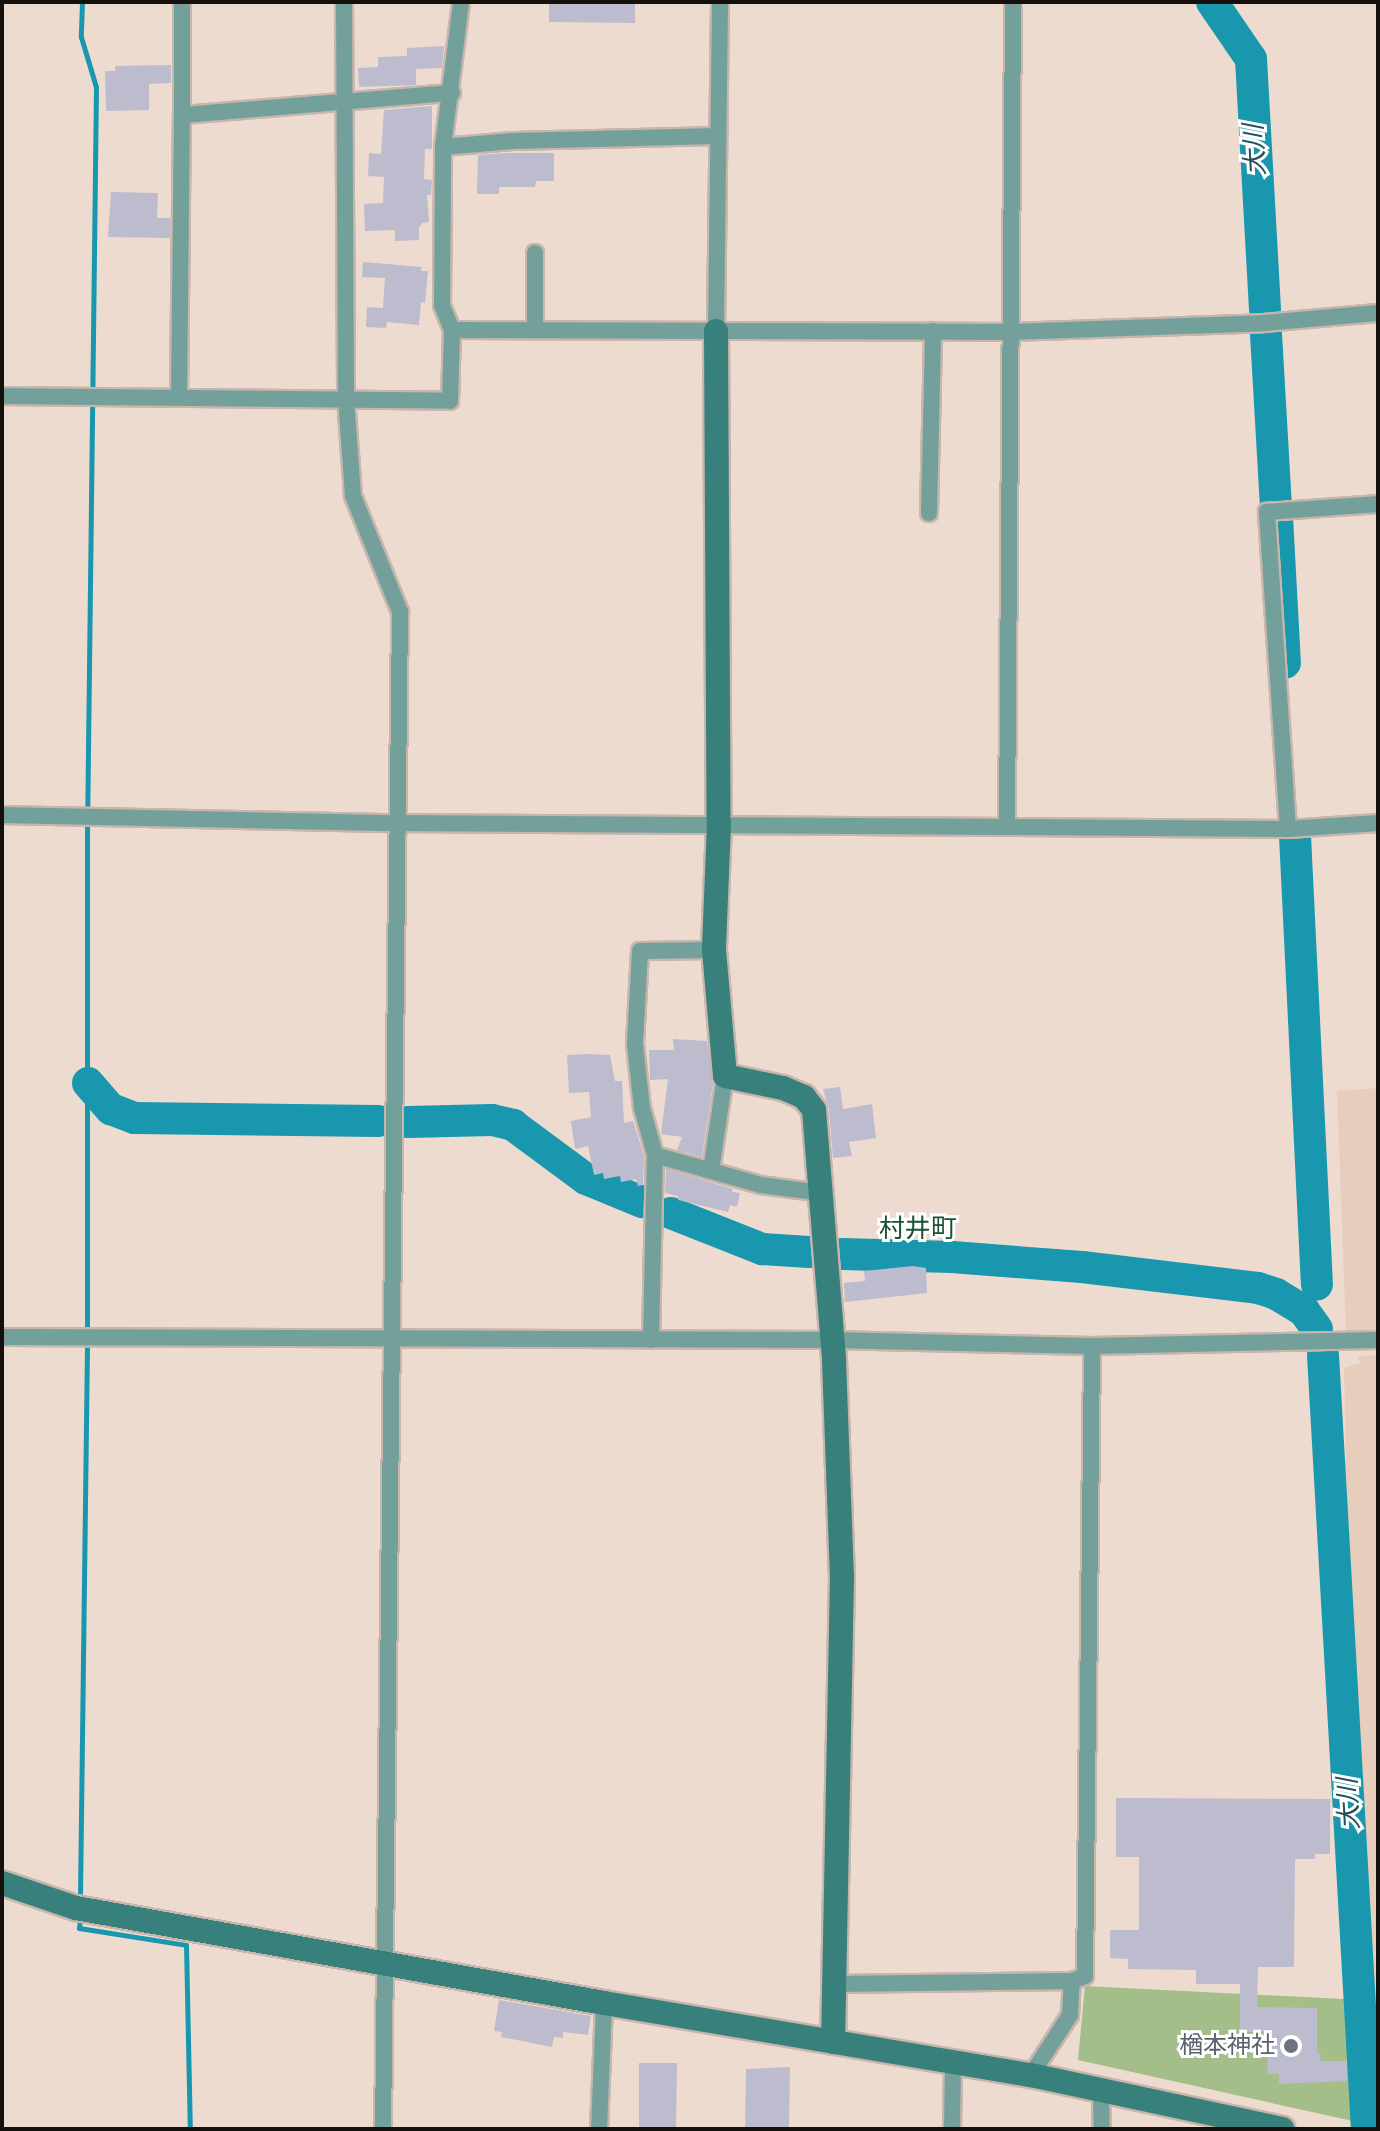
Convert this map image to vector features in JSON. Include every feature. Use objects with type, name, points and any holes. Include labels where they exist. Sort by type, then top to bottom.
[{"type":"street","points":[[179,397],[182,2]]},
{"type":"street","points":[[344,2],[346,398],[353,496],[400,612],[395,823],[383,2129]]},
{"type":"street","points":[[2,396],[450,401],[452,330],[442,305],[443,147],[461,2]]},
{"type":"street","points":[[711,1171],[725,1076],[714,950],[719,823],[716,331],[720,2]]},
{"type":"street","points":[[1007,827],[1013,2]]},
{"type":"street","points":[[182,115],[452,93]]},
{"type":"street","points":[[443,147],[513,141],[718,136]]},
{"type":"street","points":[[535,253],[535,330]]},
{"type":"street","points":[[452,330],[1010,332],[1264,323],[1378,313]]},
{"type":"street","points":[[929,513],[933,331]]},
{"type":"street","points":[[1288,829],[1267,512],[1378,504]]},
{"type":"street","points":[[2,815],[395,823],[1288,829],[1378,823]]},
{"type":"street","points":[[651,1340],[655,1155],[642,1108],[635,1044],[640,951],[714,950]]},
{"type":"street","points":[[725,1076],[783,1088],[804,1097],[814,1110],[817,1127],[830,1340],[834,1360],[842,1576],[833,2042]]},
{"type":"street","points":[[655,1155],[761,1185],[822,1193]]},
{"type":"street","points":[[2,1337],[830,1340],[1092,1346],[1378,1340]]},
{"type":"street","points":[[835,1984],[1072,1981],[1085,1976],[1092,1346]]},
{"type":"street","points":[[2,1883],[76,1908],[604,2003],[1031,2075],[1282,2129]]},
{"type":"street","points":[[1031,2075],[1070,2015],[1072,1981]]},
{"type":"street","points":[[599,2129],[604,2003]]},
{"type":"street","points":[[952,2129],[953,2062]]},
{"type":"street","points":[[1101,2090],[1102,2129]]},
{"type":"shaded area","points":[[1378,1088],[1378,1332],[1346,1334],[1337,1091]]},
{"type":"shaded area","points":[[1378,1355],[1378,2129],[1372,2129],[1338,1486],[1346,1457],[1344,1368],[1360,1363],[1357,1356]]},
{"type":"green space","points":[[1085,1986],[1363,2000],[1366,2124],[1078,2060]]},
{"type":"building","points":[[549,2],[635,2],[635,23],[549,22]]},
{"type":"building","points":[[444,46],[442,68],[416,69],[416,85],[359,87],[358,68],[378,67],[378,57],[407,56],[407,48]]},
{"type":"building","points":[[171,65],[171,83],[149,84],[149,110],[106,111],[105,71],[115,71],[115,66]]},
{"type":"building","points":[[432,106],[432,149],[425,149],[424,179],[432,180],[431,195],[427,195],[429,222],[422,223],[419,228],[419,240],[395,241],[395,230],[365,231],[364,204],[383,203],[384,177],[368,176],[369,153],[381,154],[384,110]]},
{"type":"building","points":[[554,153],[554,181],[536,181],[535,187],[499,187],[499,194],[477,194],[478,155]]},
{"type":"building","points":[[111,192],[158,193],[157,218],[170,218],[170,238],[108,237]]},
{"type":"building","points":[[363,262],[422,267],[421,271],[428,271],[419,325],[387,322],[386,328],[366,327],[367,307],[383,308],[385,278],[362,277]]},
{"type":"building","points":[[673,1039],[707,1041],[713,1084],[702,1157],[677,1150],[682,1137],[661,1134],[668,1079],[650,1080],[649,1050],[674,1050]]},
{"type":"building","points":[[567,1055],[610,1055],[615,1081],[622,1081],[624,1123],[633,1121],[644,1156],[643,1185],[638,1186],[636,1179],[621,1182],[620,1176],[604,1179],[603,1173],[594,1175],[588,1146],[575,1149],[571,1121],[591,1117],[589,1092],[569,1093]]},
{"type":"building","points":[[840,1087],[843,1109],[872,1104],[876,1138],[849,1142],[852,1156],[833,1158],[829,1109],[823,1089]]},
{"type":"building","points":[[666,1169],[733,1189],[732,1192],[740,1193],[737,1207],[730,1205],[728,1212],[678,1200],[678,1196],[665,1193]]},
{"type":"building","points":[[913,1266],[926,1268],[927,1293],[845,1302],[844,1283],[865,1281],[864,1271]]},
{"type":"building","points":[[1116,1798],[1330,1799],[1330,1854],[1315,1854],[1315,1859],[1295,1859],[1294,1967],[1258,1967],[1257,2007],[1317,2008],[1317,2053],[1321,2053],[1320,2061],[1347,2061],[1347,2081],[1279,2084],[1279,2074],[1267,2074],[1268,2032],[1240,2032],[1240,1984],[1196,1984],[1196,1970],[1128,1969],[1128,1959],[1110,1958],[1110,1930],[1139,1930],[1139,1857],[1116,1857]]},
{"type":"building","points":[[499,2000],[591,2016],[588,2035],[563,2032],[563,2038],[554,2037],[552,2047],[501,2037],[502,2032],[494,2031]]},
{"type":"building","points":[[639,2063],[677,2063],[676,2129],[639,2129]]},
{"type":"building","points":[[790,2067],[789,2129],[745,2129],[746,2069]]},
{"type":"waterway","points":[[82,2],[81,37],[96,87],[87,834],[87,1328]]},
{"type":"waterway","name":"大川","points":[[1212,2],[1251,59],[1265,310]]},
{"type":"waterway","name":"大川","points":[[1266,334],[1276,506]]},
{"type":"waterway","name":"大川","points":[[1277,517],[1285,663]]},
{"type":"waterway","points":[[1295,836],[1317,1284]]},
{"type":"waterway","points":[[88,1083],[111,1109],[134,1118],[378,1121]]},
{"type":"waterway","points":[[408,1122],[492,1120],[513,1125],[586,1179],[642,1202]]},
{"type":"waterway","points":[[671,1213],[762,1249],[809,1252]]},
{"type":"waterway","points":[[842,1254],[952,1257],[1082,1267],[1258,1288],[1276,1294],[1304,1311],[1317,1329]]},
{"type":"waterway","points":[[80,1895],[87,1348]]},
{"type":"waterway","name":"大川","points":[[1323,1355],[1367,2129]]},
{"type":"waterway","points":[[80,1919],[79,1928],[186,1945],[190,2129]]},
{"type":"place","name":"楢本神社","points":[[1291,2046]]},
{"type":"district","name":"村井町","points":[[918,1230]]}]
